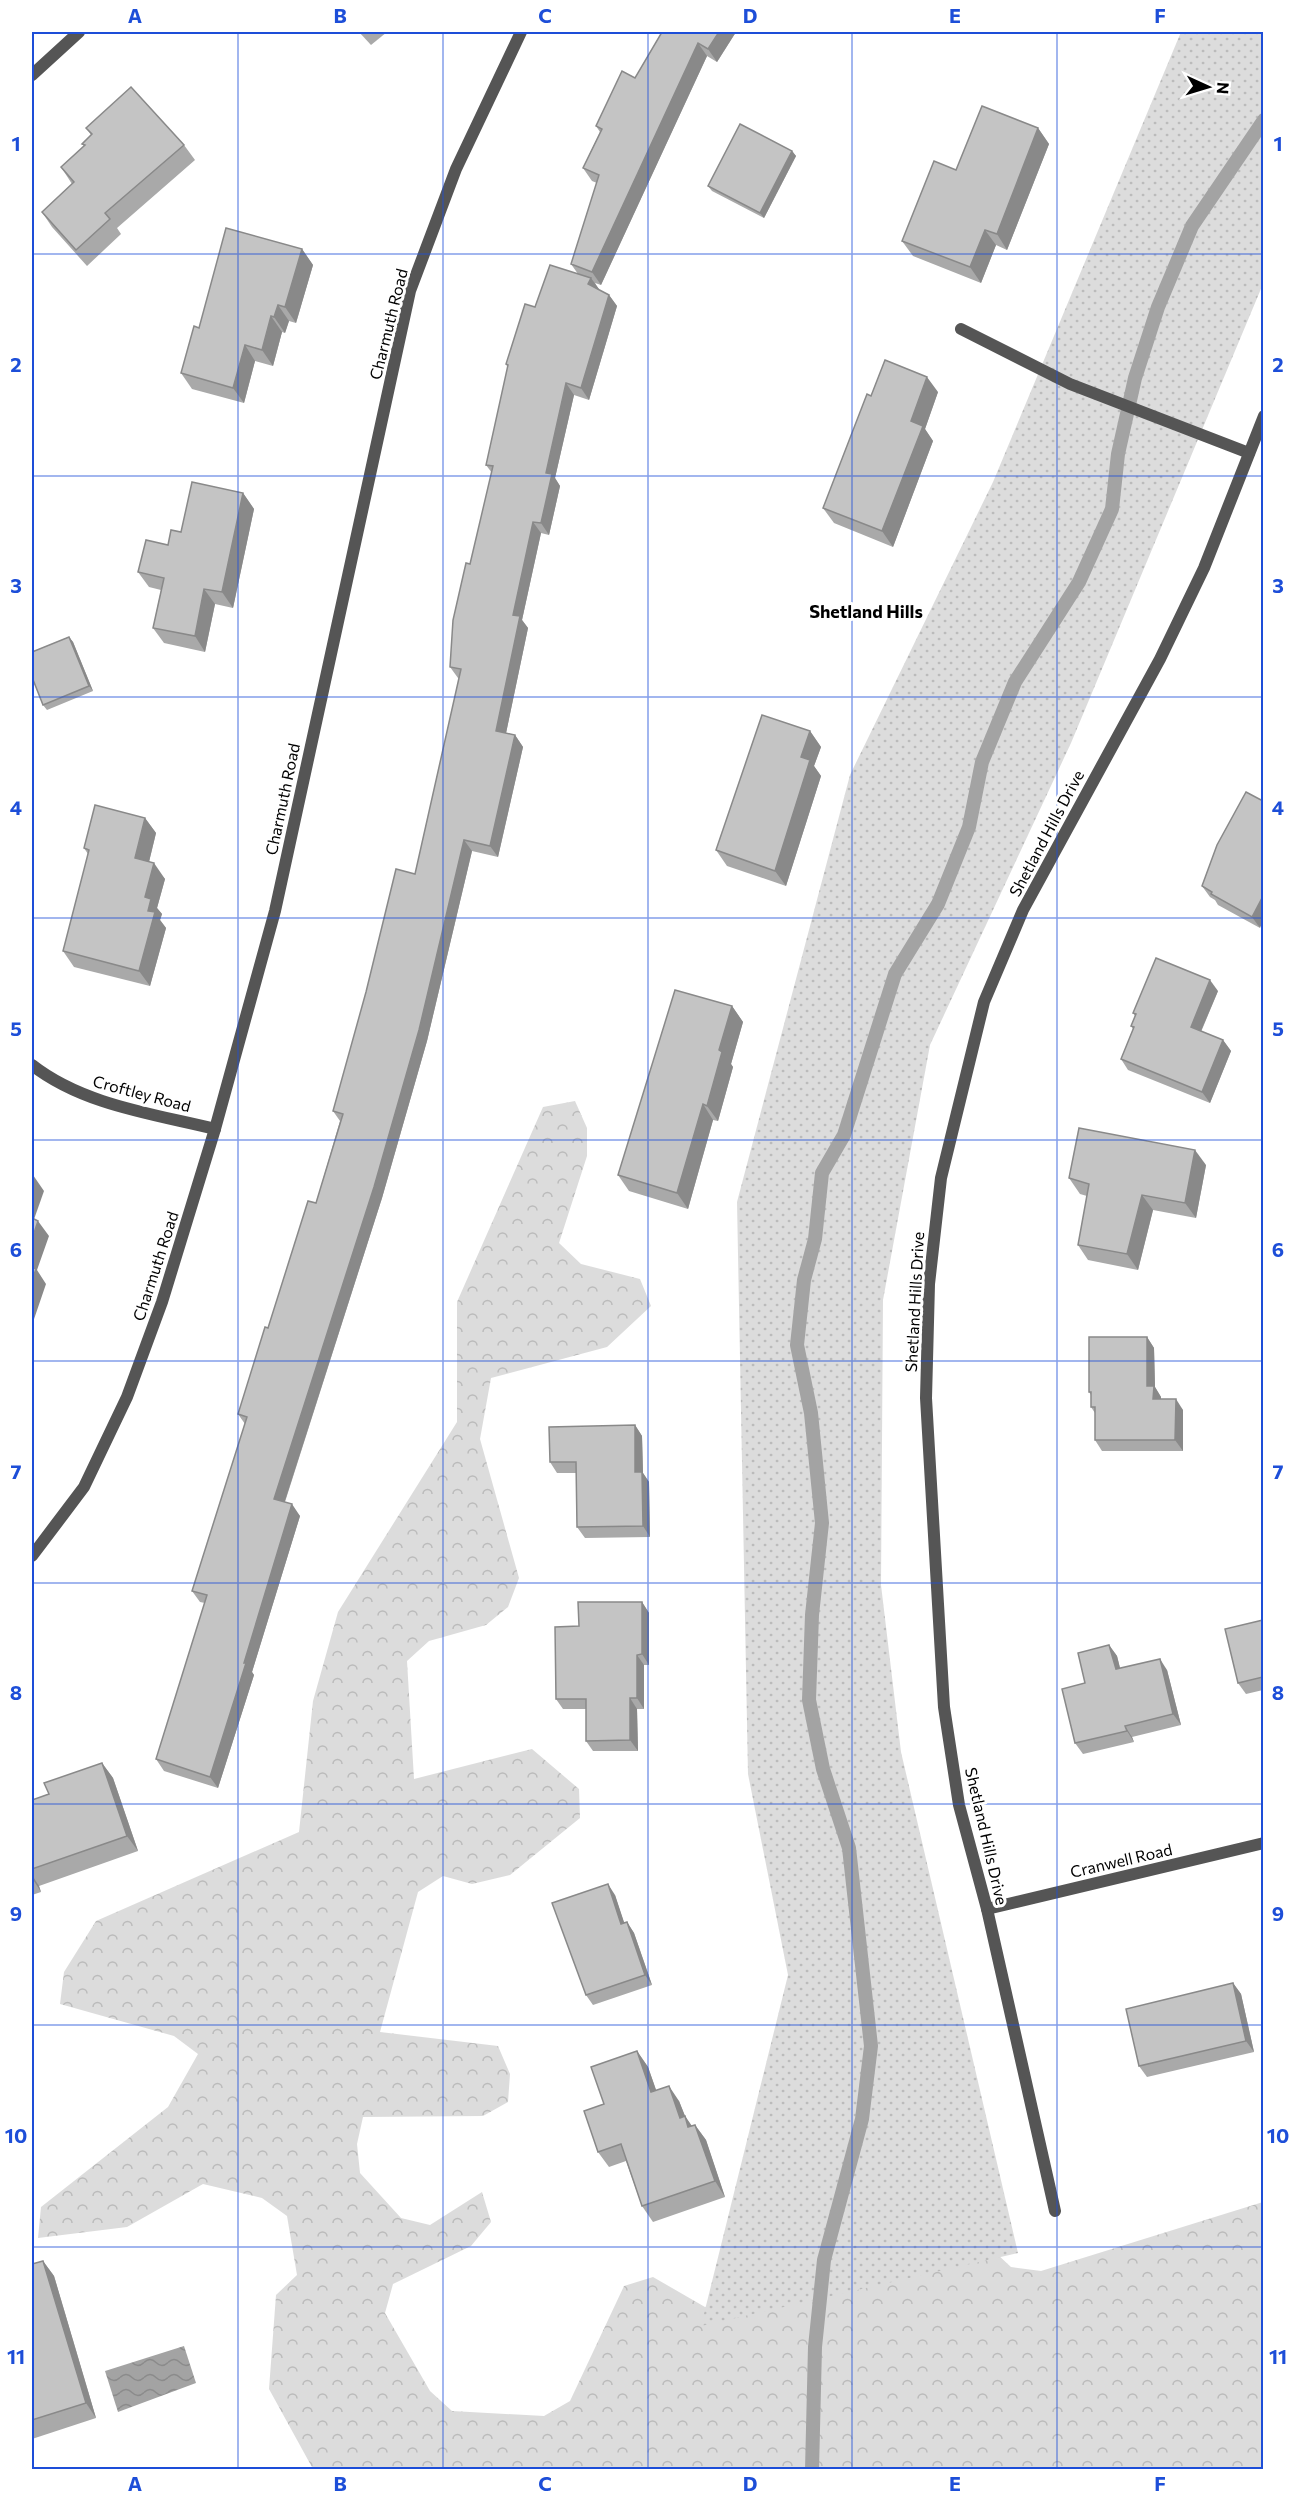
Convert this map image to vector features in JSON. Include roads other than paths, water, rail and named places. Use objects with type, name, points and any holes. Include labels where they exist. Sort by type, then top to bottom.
[{"type":"street","points":[[32,75],[79,32]]},
{"type":"street","name":"Charmuth Road","points":[[32,1556],[84,1487],[127,1397],[162,1302],[215,1129],[275,911],[410,291],[456,169],[521,32]]},
{"type":"street","points":[[962,329],[1070,384],[1249,453]]},
{"type":"street","name":"Shetland Hills Drive","points":[[1055,2211],[987,1909],[959,1805],[944,1707],[926,1398],[929,1284],[941,1178],[984,1002],[1023,910],[1170,639],[1204,568],[1263,416]]},
{"type":"street","name":"Croftley Road","points":[[32,1065],[43,1074],[91,1098],[215,1129]]},
{"type":"street","name":"Cranwell Road","points":[[987,1909],[1263,1843]]},
{"type":"water","points":[[184,2346],[196,2383],[118,2412],[105,2371]]},
{"type":"waterway","points":[[812,2470],[815,2347],[824,2260],[862,2119],[871,2046],[849,1848],[823,1769],[809,1700],[812,1615],[822,1523],[811,1413],[797,1345],[804,1280],[815,1239],[822,1173],[844,1135],[895,974],[938,904],[969,827],[982,762],[1015,682],[1079,582],[1112,509],[1118,454],[1135,378],[1158,307],[1192,226],[1264,120]]},
{"type":"district","name":"Shetland Hills","points":[[866,611]]}]
